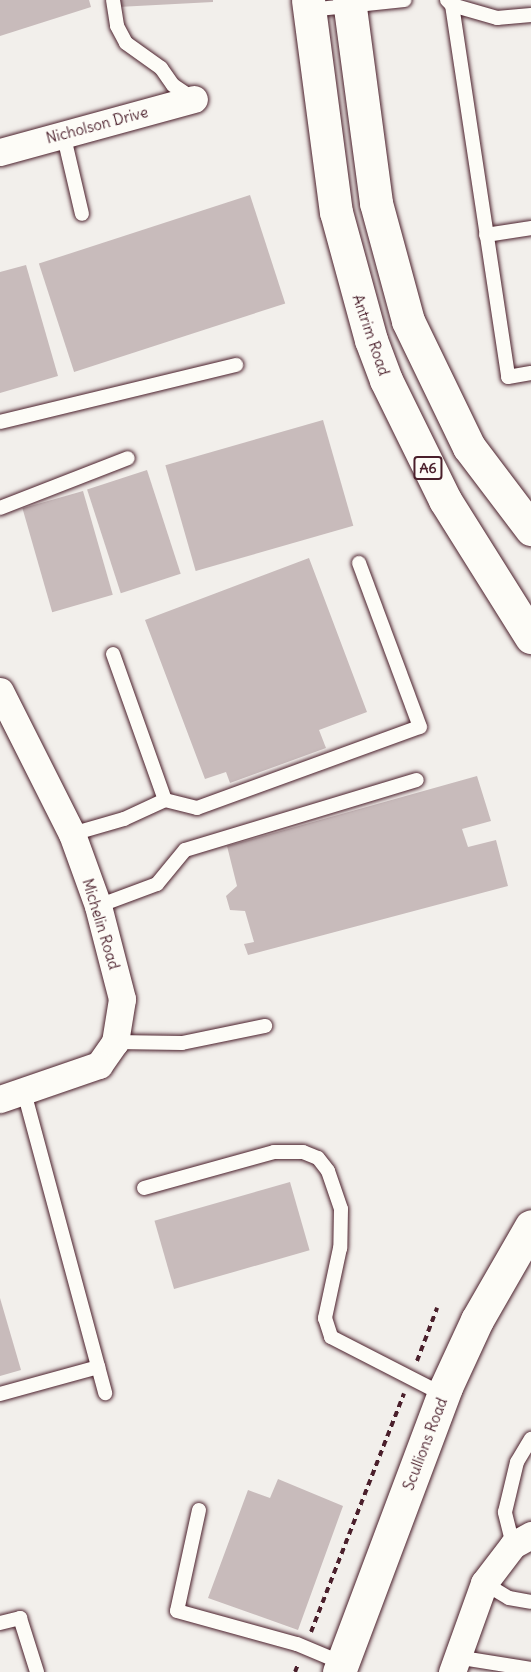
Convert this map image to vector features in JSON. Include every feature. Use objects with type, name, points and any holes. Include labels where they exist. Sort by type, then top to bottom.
[{"type":"main road","points":[[350,3],[376,203],[408,321],[469,447],[531,529]]},
{"type":"main road","name":"Antrim Road","points":[[308,5],[336,212],[371,340],[395,399],[445,500],[531,636]]},
{"type":"main road","name":"Scullions Road","points":[[340,1668],[444,1395],[477,1320],[531,1226]]},
{"type":"street","name":"Nicholson Drive","points":[[0,152],[194,99]]},
{"type":"street","name":"Michelin Road","points":[[0,691],[72,834],[98,906],[122,999],[115,1042],[99,1065],[12,1096]]},
{"type":"street","points":[[454,1664],[484,1583],[522,1540]]},
{"type":"lane","points":[[113,0],[117,26],[126,43],[162,68],[173,85],[194,99]]},
{"type":"lane","points":[[308,5],[404,0]]},
{"type":"lane","points":[[531,15],[497,18],[449,2],[508,377],[531,373]]},
{"type":"lane","points":[[63,133],[82,214]]},
{"type":"lane","points":[[486,235],[531,228]]},
{"type":"lane","points":[[0,422],[236,365]]},
{"type":"lane","points":[[0,508],[128,458]]},
{"type":"lane","points":[[72,834],[124,819],[165,800],[197,808],[420,727],[359,563]]},
{"type":"lane","points":[[113,654],[165,800]]},
{"type":"lane","points":[[98,906],[157,884],[185,850],[417,780]]},
{"type":"lane","points":[[115,1042],[182,1043],[265,1026]]},
{"type":"lane","points":[[12,1096],[105,1393]]},
{"type":"lane","points":[[144,1188],[274,1152],[303,1152],[318,1158],[328,1171],[341,1209],[340,1248],[326,1326],[331,1336],[444,1395]]},
{"type":"lane","points":[[0,1394],[98,1367]]},
{"type":"lane","points":[[522,1540],[505,1512],[517,1462],[531,1439]]},
{"type":"lane","points":[[200,1510],[177,1611],[305,1648],[340,1668]]},
{"type":"lane","points":[[484,1583],[509,1598],[531,1602]]},
{"type":"lane","points":[[0,1623],[20,1618],[37,1672]]},
{"type":"lane","points":[[454,1664],[531,1669]]},
{"type":"path","points":[[295,1672],[437,1308]]},
{"type":"building","points":[[0,0],[89,0],[91,7],[0,36]]},
{"type":"building","points":[[118,0],[213,0],[213,2],[118,7]]},
{"type":"building","points":[[250,195],[285,303],[74,372],[39,264]]},
{"type":"building","points":[[26,265],[58,376],[0,393],[0,272]]},
{"type":"building","points":[[323,420],[353,526],[196,571],[165,465]]},
{"type":"building","points":[[147,470],[181,574],[121,593],[87,489]]},
{"type":"building","points":[[83,491],[113,595],[52,612],[22,508]]},
{"type":"building","points":[[309,558],[367,712],[319,730],[326,748],[230,783],[226,772],[205,779],[145,620]]},
{"type":"building","points":[[477,776],[491,821],[462,829],[468,847],[496,840],[508,886],[248,955],[244,944],[254,942],[245,911],[230,910],[226,896],[237,886],[227,846]]},
{"type":"building","points":[[290,1182],[310,1250],[174,1289],[154,1221]]},
{"type":"building","points":[[0,1298],[21,1370],[0,1376]]},
{"type":"building","points":[[278,1479],[343,1506],[298,1630],[208,1598],[248,1490],[270,1498]]}]
